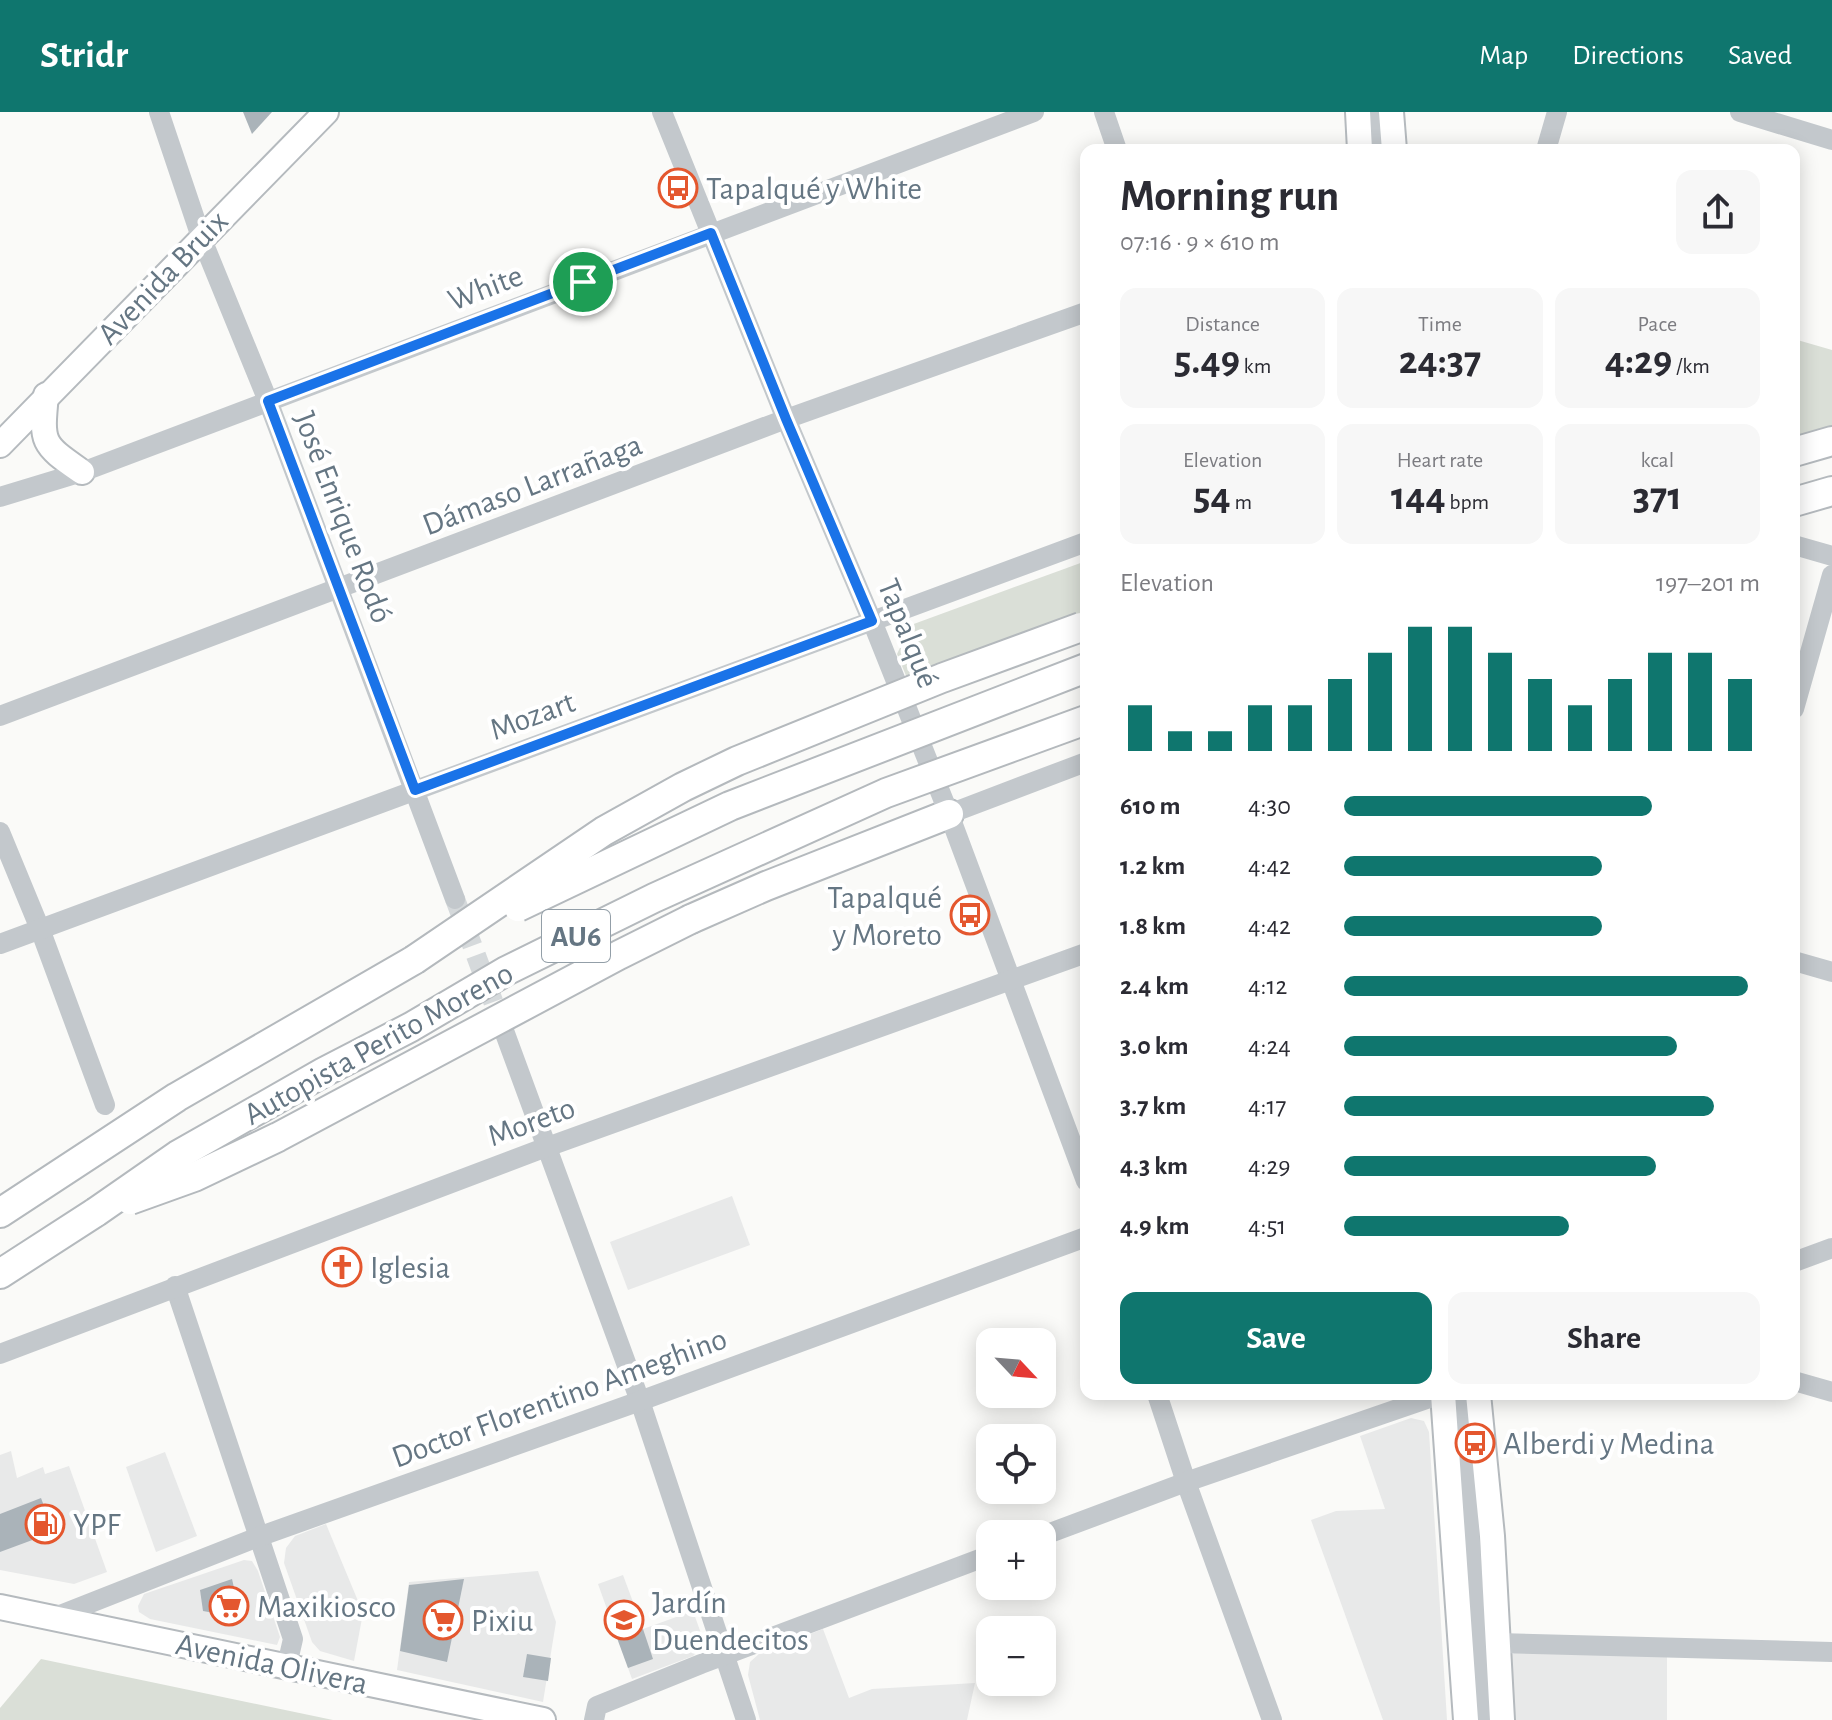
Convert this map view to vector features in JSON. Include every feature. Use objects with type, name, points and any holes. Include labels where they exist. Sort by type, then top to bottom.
[{"type":"highway","points":[[1800,450],[1832,441]]},
{"type":"highway","points":[[1800,500],[1832,491]]},
{"type":"highway","points":[[414,960],[604,831],[683,787],[737,761],[928,683],[1080,627]]},
{"type":"highway","name":"Autopista Perito Moreno","points":[[0,1213],[177,1097],[414,960],[730,806],[1080,670]]},
{"type":"highway","name":"Autopista Perito Moreno","points":[[0,1274],[178,1155],[519,965],[654,898],[886,793],[1080,722]]},
{"type":"highway","points":[[96,1212],[194,1177],[278,1137],[691,919],[949,814]]},
{"type":"main road","name":"Avenida Bruix","points":[[0,445],[326,112]]},
{"type":"main road","points":[[1358,112],[1360,144]]},
{"type":"main road","points":[[1391,112],[1394,144]]},
{"type":"main road","points":[[46,395],[44,438],[52,451],[82,472]]},
{"type":"main road","points":[[1442,1400],[1466,1720]]},
{"type":"main road","points":[[1479,1400],[1492,1536],[1502,1720]]},
{"type":"main road","name":"Avenida Olivera","points":[[0,1607],[543,1720]]},
{"type":"street","name":"José Enrique Rodó","points":[[159,112],[201,237],[268,401],[455,899]]},
{"type":"street","name":"Tapalqué","points":[[662,112],[949,814],[1080,1165]]},
{"type":"street","name":"White","points":[[0,497],[82,472],[1034,112]]},
{"type":"street","points":[[1104,112],[1115,144]]},
{"type":"street","points":[[1372,112],[1375,144]]},
{"type":"street","points":[[1548,144],[1557,112]]},
{"type":"street","points":[[1740,112],[1832,140]]},
{"type":"street","name":"Dámaso Larrañaga","points":[[0,716],[786,419],[1080,314]]},
{"type":"street","name":"Mozart","points":[[0,944],[1080,544]]},
{"type":"street","points":[[1800,547],[1832,556]]},
{"type":"street","points":[[1800,688],[1832,575]]},
{"type":"street","points":[[949,814],[1080,764]]},
{"type":"street","points":[[0,832],[40,929],[105,1105]]},
{"type":"street","name":"Moreto","points":[[0,1354],[547,1148],[1080,955]]},
{"type":"street","points":[[1800,963],[1832,972]]},
{"type":"street","points":[[503,1028],[640,1401],[746,1720]]},
{"type":"street","name":"Doctor Florentino Ameghino","points":[[55,1617],[258,1537],[1080,1239]]},
{"type":"street","points":[[1800,1260],[1832,1248]]},
{"type":"street","points":[[175,1286],[293,1639],[287,1665]]},
{"type":"street","points":[[1800,1383],[1832,1392]]},
{"type":"street","points":[[1159,1400],[1272,1720]]},
{"type":"street","points":[[1056,1531],[1186,1482],[1425,1400]]},
{"type":"street","points":[[1460,1400],[1482,1720]]},
{"type":"street","points":[[594,1720],[597,1706],[976,1560]]},
{"type":"street","points":[[1497,1643],[1832,1652]]},
{"type":"shaded area","points":[[1800,341],[1832,350],[1832,445],[1800,436]]},
{"type":"shaded area","points":[[1080,563],[1080,615],[907,678],[897,654],[911,625]]},
{"type":"shaded area","points":[[732,1196],[750,1245],[628,1290],[610,1242]]},
{"type":"shaded area","points":[[1411,1418],[1424,1421],[1429,1432],[1447,1720],[1383,1720],[1311,1520],[1336,1511],[1385,1509],[1360,1436]]},
{"type":"shaded area","name":"YPF","points":[[11,1451],[17,1478],[43,1467],[45,1474],[69,1466],[107,1572],[74,1584],[0,1570],[0,1455]]},
{"type":"shaded area","points":[[165,1452],[197,1536],[156,1552],[126,1467]]},
{"type":"shaded area","points":[[326,1524],[363,1613],[354,1661],[320,1651],[312,1642],[284,1563],[286,1548],[295,1536]]},
{"type":"shaded area","points":[[244,1560],[252,1561],[258,1571],[280,1637],[277,1645],[150,1619],[139,1612],[138,1606],[144,1594]]},
{"type":"shaded area","points":[[538,1571],[556,1622],[543,1702],[397,1670],[409,1582]]},
{"type":"shaded area","points":[[623,1575],[643,1629],[693,1611],[703,1639],[701,1648],[693,1656],[632,1679],[598,1584]]},
{"type":"shaded area","points":[[823,1629],[849,1698],[872,1689],[975,1683],[967,1720],[760,1720],[748,1675],[750,1662],[760,1653]]},
{"type":"shaded area","points":[[1516,1652],[1667,1655],[1667,1720],[1505,1720],[1505,1658]]},
{"type":"shaded area","points":[[41,1659],[333,1720],[0,1720],[0,1708]]},
{"type":"building","points":[[243,112],[272,112],[252,134]]},
{"type":"building","points":[[41,1498],[54,1532],[0,1552],[0,1514]]},
{"type":"building","points":[[232,1579],[241,1618],[203,1611],[200,1590]]},
{"type":"building","points":[[464,1579],[447,1662],[400,1651],[409,1585]]},
{"type":"building","points":[[643,1629],[653,1659],[628,1668],[617,1638]]},
{"type":"building","points":[[527,1654],[551,1658],[548,1681],[523,1677]]},
{"type":"tunnel","points":[[455,899],[503,1028]]},
{"type":"place","name":"Tapalqué y White","points":[[678,188]]},
{"type":"place","name":"Tapalqué y Moreto","points":[[970,915]]},
{"type":"place","name":"Iglesia","points":[[342,1267]]},
{"type":"place","name":"Alberdi y Medina","points":[[1475,1443]]},
{"type":"place","name":"YPF","points":[[45,1524]]},
{"type":"place","name":"Maxikiosco","points":[[229,1606]]},
{"type":"place","name":"Pixiu","points":[[443,1620]]},
{"type":"place","name":"Jardín Duendecitos","points":[[624,1620]]},
{"type":"route","points":[[711,233],[872,621],[415,790],[268,401],[583,282],[711,233]]}]
